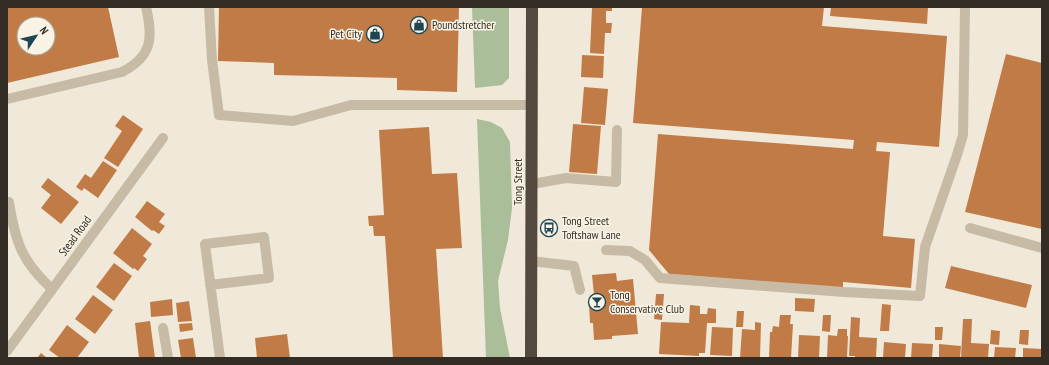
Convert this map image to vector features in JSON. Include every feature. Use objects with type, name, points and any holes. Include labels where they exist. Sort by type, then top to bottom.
[{"type":"highway","name":"Tong Street","points":[[531,358],[532,7]]},
{"type":"street","points":[[7,99],[122,72],[132,67],[139,61],[149,43],[151,33],[146,7]]},
{"type":"street","points":[[209,7],[212,60],[219,115],[293,121],[351,105],[532,105]]},
{"type":"street","points":[[606,250],[630,251],[645,260],[660,278],[844,292],[920,296],[925,247],[963,135],[965,7]]},
{"type":"street","points":[[532,184],[566,178],[616,182],[617,130]]},
{"type":"street","name":"Stead Road","points":[[7,351],[164,138]]},
{"type":"street","points":[[9,202],[12,227],[19,247],[29,266],[52,289]]},
{"type":"street","points":[[970,228],[1042,248]]},
{"type":"street","points":[[210,285],[269,278],[264,236],[205,244],[210,285],[220,358]]},
{"type":"street","points":[[531,261],[574,266],[580,290]]},
{"type":"street","points":[[163,328],[168,358]]},
{"type":"green space","points":[[472,7],[509,7],[509,78],[502,85],[475,88]]},
{"type":"green space","points":[[477,119],[491,122],[502,128],[510,142],[512,208],[508,240],[498,281],[500,308],[510,358],[486,358]]},
{"type":"building","points":[[7,7],[108,7],[119,57],[7,83]]},
{"type":"building","points":[[219,7],[459,7],[457,92],[397,90],[397,78],[274,75],[274,63],[218,61]]},
{"type":"building","points":[[592,7],[612,7],[612,11],[606,11],[606,23],[612,23],[611,33],[605,33],[604,54],[590,53]]},
{"type":"building","points":[[642,7],[824,7],[822,26],[947,36],[939,147],[877,142],[876,151],[890,152],[883,236],[915,239],[911,288],[843,282],[843,288],[669,274],[649,250],[658,134],[853,149],[854,140],[633,123]]},
{"type":"building","points":[[831,7],[928,7],[927,24],[830,16]]},
{"type":"building","points":[[1006,54],[1042,63],[1042,229],[965,212]]},
{"type":"building","points":[[582,55],[604,56],[603,78],[581,77]]},
{"type":"building","points":[[584,87],[608,89],[605,125],[581,123]]},
{"type":"building","points":[[123,115],[143,129],[118,167],[104,158],[122,131],[115,126]]},
{"type":"building","points":[[573,124],[601,126],[597,174],[569,172]]},
{"type":"building","points":[[429,127],[432,174],[457,173],[462,248],[436,249],[443,358],[393,358],[385,236],[374,236],[373,226],[369,226],[368,216],[384,215],[379,130]]},
{"type":"building","points":[[103,161],[117,170],[98,198],[84,188],[82,191],[76,187],[85,174],[91,178]]},
{"type":"building","points":[[48,178],[79,202],[61,224],[41,208],[51,195],[41,187]]},
{"type":"building","points":[[147,201],[165,214],[159,222],[165,226],[159,234],[153,230],[152,231],[135,217]]},
{"type":"building","points":[[132,228],[152,244],[143,256],[147,259],[138,271],[134,268],[133,269],[113,253]]},
{"type":"building","points":[[114,263],[132,276],[114,301],[96,287]]},
{"type":"building","points":[[951,266],[1032,285],[1026,308],[945,288]]},
{"type":"building","points":[[616,273],[617,281],[633,279],[638,334],[612,336],[612,339],[594,340],[593,323],[590,323],[589,304],[595,304],[592,275]]},
{"type":"building","points":[[656,294],[664,294],[662,320],[654,319]]},
{"type":"building","points":[[93,295],[113,310],[95,334],[75,319]]},
{"type":"building","points":[[795,298],[815,299],[814,312],[795,311]]},
{"type":"building","points":[[172,299],[173,315],[151,317],[150,302]]},
{"type":"building","points":[[189,301],[192,321],[178,322],[176,303]]},
{"type":"building","points":[[882,304],[891,305],[889,331],[880,331]]},
{"type":"building","points":[[690,305],[700,306],[700,314],[707,314],[708,308],[716,309],[716,323],[707,323],[705,353],[699,353],[699,356],[659,354],[661,322],[689,323]]},
{"type":"building","points":[[737,311],[744,311],[743,327],[736,327]]},
{"type":"building","points":[[780,315],[791,315],[790,324],[793,324],[791,358],[769,358],[770,332],[772,332],[773,326],[779,327]]},
{"type":"building","points":[[823,315],[831,315],[830,332],[822,331]]},
{"type":"building","points":[[851,317],[860,318],[859,337],[877,338],[876,358],[855,358],[855,356],[849,356]]},
{"type":"building","points":[[963,319],[972,319],[971,343],[989,344],[988,358],[961,358]]},
{"type":"building","points":[[150,321],[155,358],[139,358],[135,323]]},
{"type":"building","points":[[755,322],[761,323],[760,358],[740,358],[742,329],[755,330]]},
{"type":"building","points":[[192,323],[193,330],[180,332],[179,324]]},
{"type":"building","points":[[67,325],[89,342],[77,358],[60,358],[49,350]]},
{"type":"building","points":[[712,327],[733,328],[732,356],[710,355]]},
{"type":"building","points":[[935,327],[943,327],[942,340],[935,340]]},
{"type":"building","points":[[838,329],[847,329],[847,358],[827,358],[828,335],[837,336]]},
{"type":"building","points":[[991,330],[1000,331],[999,345],[990,344]]},
{"type":"building","points":[[1020,330],[1029,330],[1028,345],[1019,344]]},
{"type":"building","points":[[287,334],[290,358],[257,358],[255,338]]},
{"type":"building","points":[[799,335],[820,336],[819,358],[798,358]]},
{"type":"building","points":[[193,338],[196,358],[181,358],[178,340]]},
{"type":"building","points":[[884,342],[906,344],[905,358],[883,358]]},
{"type":"building","points":[[912,343],[933,344],[932,358],[911,358]]},
{"type":"building","points":[[939,344],[961,346],[960,358],[939,358]]},
{"type":"building","points":[[995,347],[1016,348],[1015,358],[994,358]]},
{"type":"building","points":[[1023,348],[1042,349],[1042,358],[1023,358]]},
{"type":"building","points":[[41,353],[47,358],[37,358]]},
{"type":"place","name":"Poundstretcher","points":[[419,25]]},
{"type":"place","name":"Pet City","points":[[375,34]]},
{"type":"place","name":"Tong Street Toftshaw Lane","points":[[549,228]]},
{"type":"place","name":"Tong Conservative Club","points":[[597,302]]}]
